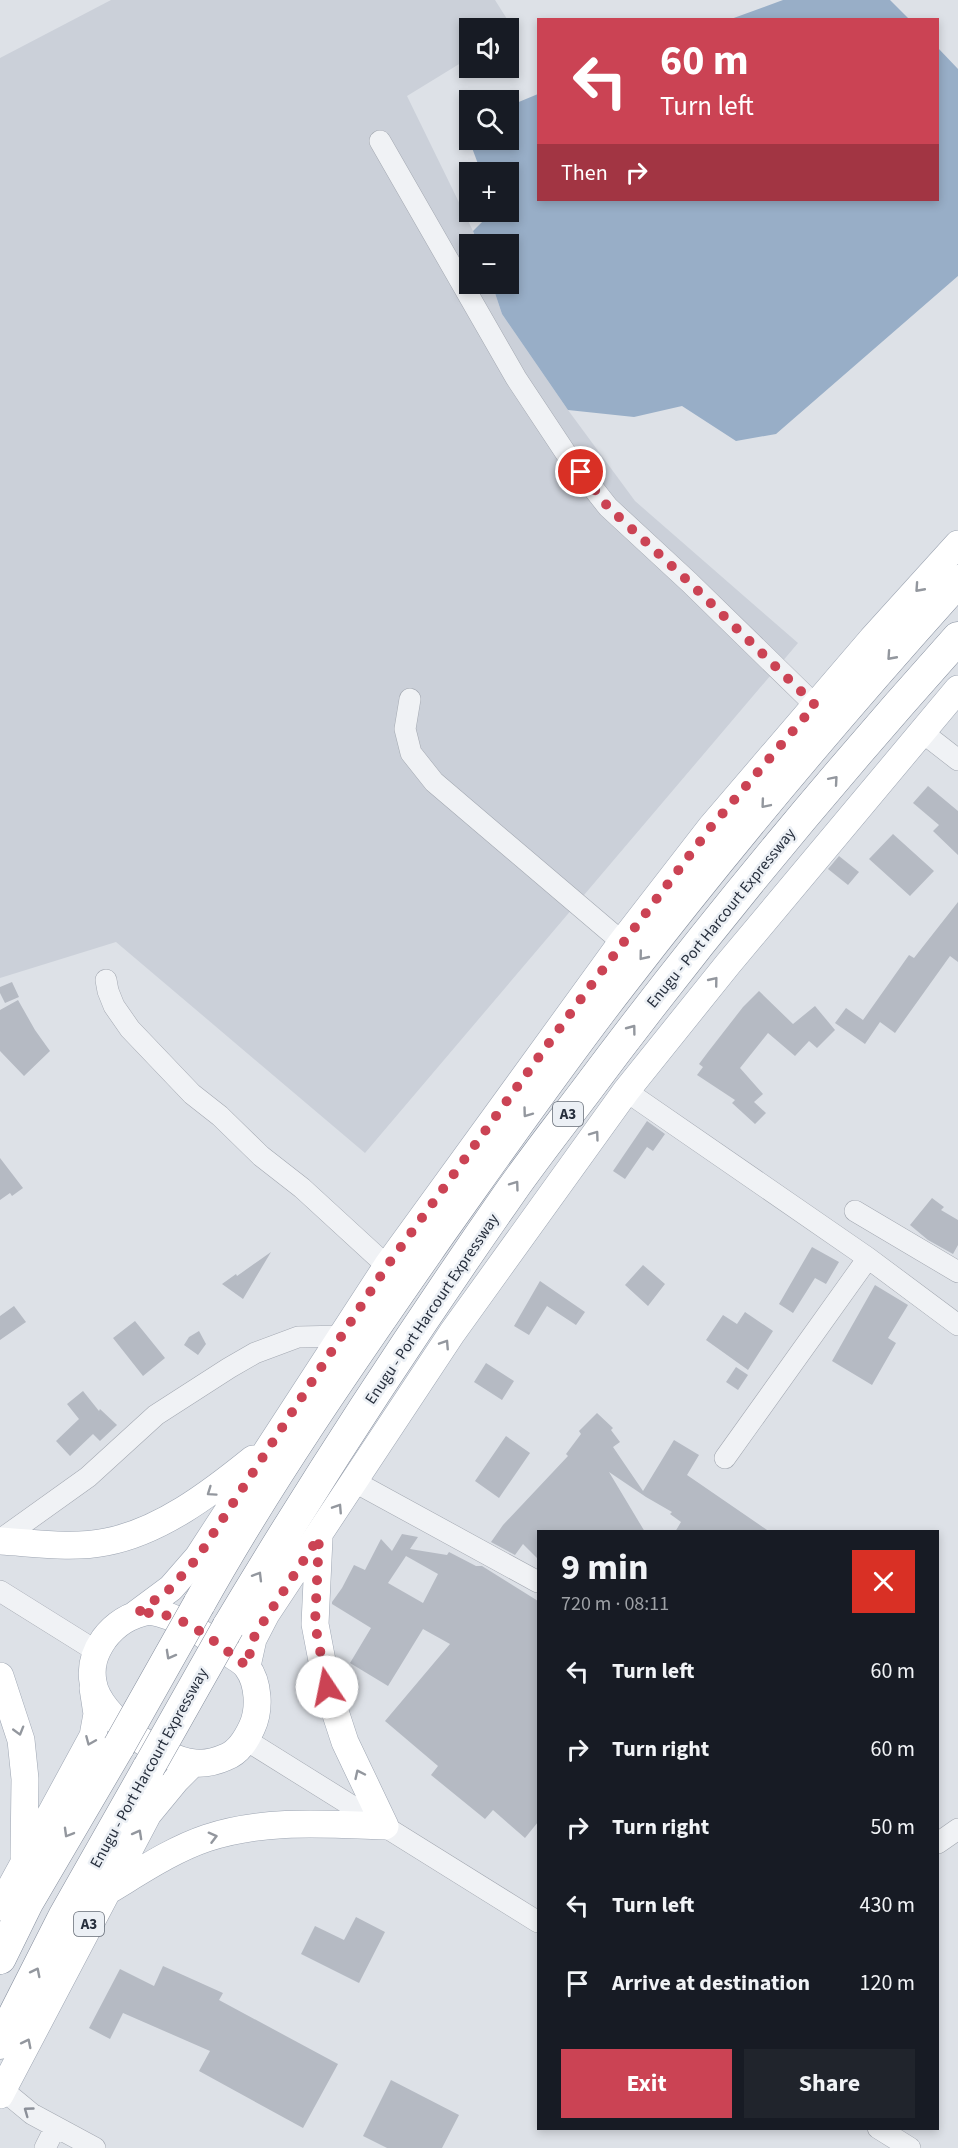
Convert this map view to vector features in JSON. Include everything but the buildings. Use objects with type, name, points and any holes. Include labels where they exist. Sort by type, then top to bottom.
[{"type":"highway","name":"A3","points":[[0,1958],[27,1903],[235,1540],[361,1347],[619,986],[863,686],[958,581]]},
{"type":"highway","name":"Enugu - Port Harcourt Expressway","points":[[0,2043],[64,1917],[268,1559],[512,1190],[646,1009],[775,849],[958,638]]},
{"type":"highway","points":[[570,1053],[599,1073]]},
{"type":"main road","points":[[0,1907],[93,1736],[97,1714],[92,1668],[96,1651],[109,1633],[122,1621],[166,1593],[188,1570],[344,1336],[387,1266],[622,942],[711,827],[872,639],[958,544]]},
{"type":"main road","name":"Enugu - Port Harcourt Expressway","points":[[247,1666],[253,1639],[262,1623],[452,1333],[626,1091],[728,964],[958,689]]},
{"type":"main road","points":[[0,1541],[65,1545],[106,1542],[145,1530],[210,1494],[273,1443]]},
{"type":"main road","points":[[106,1892],[164,1858],[207,1838],[258,1826],[311,1824],[385,1826],[345,1742],[327,1687],[315,1624],[319,1537]]},
{"type":"main road","points":[[93,1684],[114,1719],[140,1740],[163,1753],[193,1763],[212,1763],[233,1754],[246,1740],[258,1709],[254,1684],[247,1666],[203,1633],[180,1621],[149,1611],[136,1614]]},
{"type":"main road","points":[[0,1676],[21,1740],[25,1779],[24,1860]]},
{"type":"main road","name":"Enugu - Port Harcourt Expressway","points":[[1,2092],[148,1814],[193,1763]]},
{"type":"street","points":[[380,141],[516,378],[574,464],[608,507],[815,705]]},
{"type":"street","points":[[410,699],[405,729],[411,753],[434,782],[622,942]]},
{"type":"street","points":[[922,732],[958,759]]},
{"type":"street","points":[[106,980],[114,1006],[130,1029],[192,1094],[220,1116],[261,1156],[302,1188],[387,1266]]},
{"type":"street","points":[[626,1091],[868,1258],[958,1325]]},
{"type":"street","points":[[855,1210],[958,1272]]},
{"type":"street","points":[[725,1458],[868,1258]]},
{"type":"street","points":[[0,1541],[88,1477],[156,1415],[229,1368],[255,1353],[298,1337],[344,1336]]},
{"type":"street","points":[[355,1482],[537,1581]]},
{"type":"street","points":[[0,1591],[96,1651]]},
{"type":"street","points":[[246,1740],[537,1921]]},
{"type":"street","points":[[939,1843],[958,1829]]},
{"type":"street","points":[[1,2092],[55,2128],[95,2148]]},
{"type":"street","points":[[45,2148],[55,2128]]},
{"type":"street","points":[[881,2130],[910,2148]]},
{"type":"shaded area","points":[[111,0],[495,0],[506,18],[459,18],[459,64],[407,96],[459,202],[459,222],[469,222],[474,234],[459,234],[459,294],[495,294],[502,314],[568,410],[635,501],[798,643],[365,1153],[116,942],[0,978],[0,58]]},
{"type":"water","points":[[783,0],[890,0],[908,18],[734,18]]},
{"type":"water","points":[[939,49],[958,69],[958,276],[776,434],[736,441],[682,406],[634,417],[568,410],[502,314],[495,294],[519,294],[519,234],[474,234],[473,231],[482,222],[519,222],[519,162],[477,162],[473,150],[519,150],[519,102],[537,94],[537,201],[939,201]]},
{"type":"route","points":[[327,1687],[315,1624],[319,1537],[266,1614],[253,1639],[247,1666],[203,1633],[180,1621],[149,1611],[136,1614],[171,1588],[198,1557],[344,1336],[387,1266],[622,942],[711,827],[815,705],[608,507],[581,472]]}]
